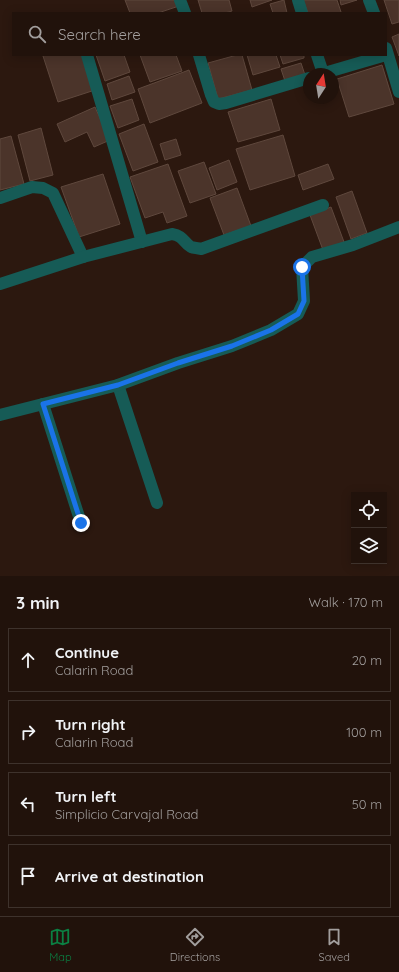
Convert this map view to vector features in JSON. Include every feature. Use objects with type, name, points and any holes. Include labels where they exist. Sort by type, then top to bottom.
[{"type":"street","points":[[180,0],[185,12]]},
{"type":"street","points":[[298,0],[302,12]]},
{"type":"street","points":[[369,0],[374,12]]},
{"type":"street","points":[[87,56],[142,242]]},
{"type":"street","points":[[199,56],[211,95],[214,102],[219,104],[303,80]]},
{"type":"street","points":[[317,56],[320,68]]},
{"type":"street","points":[[339,68],[377,56]]},
{"type":"street","points":[[387,56],[399,92]]},
{"type":"street","points":[[0,198],[32,187],[43,188],[53,192],[83,257]]},
{"type":"street","points":[[0,284],[83,257],[172,234],[181,237],[191,247],[201,249],[323,205]]},
{"type":"street","points":[[0,415],[118,385],[178,363],[232,346],[271,330],[298,314],[304,301],[302,267],[312,257],[353,245],[399,227]]},
{"type":"street","points":[[118,385],[157,503]]},
{"type":"street","points":[[43,404],[81,523]]},
{"type":"building","points":[[125,0],[177,0],[179,6],[161,12],[130,12]]},
{"type":"building","points":[[198,0],[229,0],[232,11],[228,12],[202,12]]},
{"type":"building","points":[[250,0],[272,0],[252,7]]},
{"type":"building","points":[[284,0],[287,12],[273,12],[270,4]]},
{"type":"building","points":[[303,0],[337,0],[341,12],[308,12]]},
{"type":"building","points":[[340,0],[357,0],[341,5]]},
{"type":"building","points":[[384,0],[399,0],[399,22],[392,24]]},
{"type":"building","points":[[399,34],[399,56],[392,37]]},
{"type":"building","points":[[43,56],[83,56],[95,90],[58,102]]},
{"type":"building","points":[[96,56],[124,56],[130,72],[105,81]]},
{"type":"building","points":[[140,56],[176,56],[182,71],[150,82]]},
{"type":"building","points":[[233,56],[242,56],[252,90],[218,99],[208,63]]},
{"type":"building","points":[[247,56],[276,56],[280,67],[253,75]]},
{"type":"building","points":[[280,56],[304,56],[304,58],[283,64]]},
{"type":"building","points":[[301,63],[303,76],[285,81],[281,69]]},
{"type":"building","points":[[382,65],[394,104],[349,117],[339,85],[339,78]]},
{"type":"building","points":[[189,70],[202,103],[150,123],[138,89]]},
{"type":"building","points":[[129,76],[135,92],[112,100],[107,84]]},
{"type":"building","points":[[132,99],[139,120],[118,128],[110,106]]},
{"type":"building","points":[[271,99],[280,130],[238,142],[228,112]]},
{"type":"building","points":[[95,107],[110,140],[94,147],[87,132],[65,142],[57,124]]},
{"type":"building","points":[[144,124],[158,162],[133,171],[119,134]]},
{"type":"building","points":[[41,128],[53,175],[30,181],[18,135]]},
{"type":"building","points":[[283,135],[295,176],[250,190],[236,149]]},
{"type":"building","points":[[11,136],[24,184],[0,190],[0,139]]},
{"type":"building","points":[[176,139],[181,155],[165,160],[160,144]]},
{"type":"building","points":[[229,160],[237,182],[217,190],[209,168]]},
{"type":"building","points":[[204,162],[216,194],[190,203],[178,171]]},
{"type":"building","points":[[168,164],[187,216],[167,223],[163,212],[145,218],[130,177]]},
{"type":"building","points":[[328,164],[334,179],[303,190],[298,175]]},
{"type":"building","points":[[103,174],[120,224],[79,237],[61,187]]},
{"type":"building","points":[[237,188],[251,226],[224,235],[210,198]]},
{"type":"building","points":[[352,191],[367,233],[351,239],[336,197]]},
{"type":"building","points":[[331,207],[344,242],[323,250],[310,215]]},
{"type":"route","points":[[81,523],[43,404],[118,385],[178,363],[232,346],[271,330],[298,314],[304,301],[302,267]]}]
